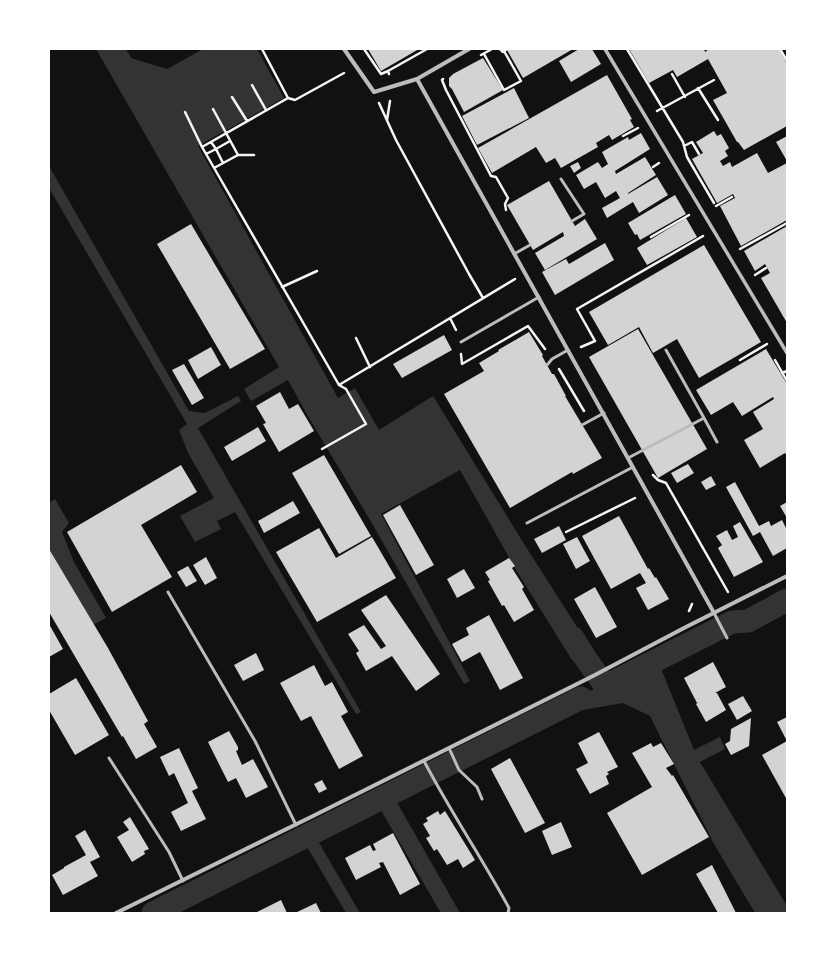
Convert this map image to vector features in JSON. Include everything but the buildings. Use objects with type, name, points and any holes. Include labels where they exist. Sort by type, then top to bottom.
[{"type":"street","points":[[344,49],[374,92],[417,79],[469,49]]},
{"type":"street","points":[[605,49],[787,353]]},
{"type":"street","points":[[417,79],[714,613]]},
{"type":"street","points":[[116,913],[424,761],[787,576]]},
{"type":"lane","points":[[561,178],[584,214],[572,221]]},
{"type":"lane","points":[[514,254],[530,244]]},
{"type":"lane","points":[[461,342],[539,297]]},
{"type":"lane","points":[[666,350],[717,442]]},
{"type":"lane","points":[[547,365],[552,359],[569,351]]},
{"type":"lane","points":[[582,425],[604,414]]},
{"type":"lane","points":[[628,458],[704,418]]},
{"type":"lane","points":[[527,523],[634,467]]},
{"type":"lane","points":[[168,592],[255,741],[296,825]]},
{"type":"lane","points":[[714,613],[727,638]]},
{"type":"lane","points":[[449,748],[459,770],[477,787],[482,799]]},
{"type":"lane","points":[[109,758],[169,852],[183,881]]},
{"type":"lane","points":[[424,761],[436,785],[509,908],[508,913]]},
{"type":"path","points":[[262,49],[288,98],[294,100],[356,66]]},
{"type":"path","points":[[364,49],[370,59]]},
{"type":"path","points":[[388,71],[426,49]]},
{"type":"path","points":[[484,54],[504,90],[521,81],[504,51],[502,52],[500,49]]},
{"type":"path","points":[[627,49],[683,142],[687,157],[719,212]]},
{"type":"path","points":[[780,49],[787,61]]},
{"type":"path","points":[[672,74],[685,97]]},
{"type":"path","points":[[646,117],[714,80]]},
{"type":"path","points":[[252,85],[266,110]]},
{"type":"path","points":[[698,88],[718,120]]},
{"type":"path","points":[[374,92],[396,140],[483,298]]},
{"type":"path","points":[[232,97],[247,121]]},
{"type":"path","points":[[202,147],[288,98]]},
{"type":"path","points":[[213,109],[238,155]]},
{"type":"path","points":[[185,112],[202,147],[338,386],[346,389],[366,424],[322,449]]},
{"type":"path","points":[[206,154],[230,141]]},
{"type":"path","points":[[211,142],[223,163]]},
{"type":"path","points":[[684,146],[692,142],[699,154]]},
{"type":"path","points":[[214,168],[238,155],[254,155]]},
{"type":"path","points":[[653,167],[659,163]]},
{"type":"path","points":[[716,206],[732,197]]},
{"type":"path","points":[[651,237],[689,216]]},
{"type":"path","points":[[740,249],[787,222]]},
{"type":"path","points":[[569,351],[594,341],[577,309],[713,230]]},
{"type":"path","points":[[738,245],[744,255]]},
{"type":"path","points":[[282,287],[317,271]]},
{"type":"path","points":[[754,272],[759,281]]},
{"type":"path","points":[[338,386],[508,284]]},
{"type":"path","points":[[450,318],[461,342],[462,364],[528,326],[552,359]]},
{"type":"path","points":[[356,338],[370,367]]},
{"type":"path","points":[[740,360],[766,345]]},
{"type":"path","points":[[782,373],[787,371]]},
{"type":"path","points":[[634,467],[646,468],[658,480],[666,483],[728,592],[738,602]]},
{"type":"path","points":[[566,532],[636,497]]},
{"type":"shaded area","points":[[96,49],[126,49],[131,58],[167,69],[203,49],[257,49],[284,98],[198,146],[338,398],[355,388],[379,430],[433,396],[598,660],[583,667],[572,660],[516,570],[460,470],[381,514],[470,681],[464,684],[288,380],[251,401],[244,389],[279,367]]},
{"type":"shaded area","points":[[49,166],[189,411],[205,413],[238,396],[241,401],[198,428],[361,712],[356,714],[235,512],[217,521],[221,529],[195,542],[180,516],[214,498],[188,453],[179,430],[187,424],[49,188]]},
{"type":"shaded area","points":[[55,499],[69,523],[62,532],[74,562],[106,618],[87,628],[49,556],[49,503]]},
{"type":"shaded area","points":[[660,666],[694,750],[720,737],[725,749],[700,762],[787,906],[787,913],[755,913],[714,844],[650,716],[623,703],[577,711],[556,722],[551,710],[633,670]]},
{"type":"shaded area","points":[[395,799],[460,913],[441,913],[379,807]]},
{"type":"shaded area","points":[[315,836],[360,913],[346,913],[306,845]]},
{"type":"waterway","points":[[611,683],[732,622],[748,621],[787,600]]},
{"type":"waterway","points":[[573,638],[609,691],[631,689]]},
{"type":"waterway","points":[[153,913],[581,698]]}]
